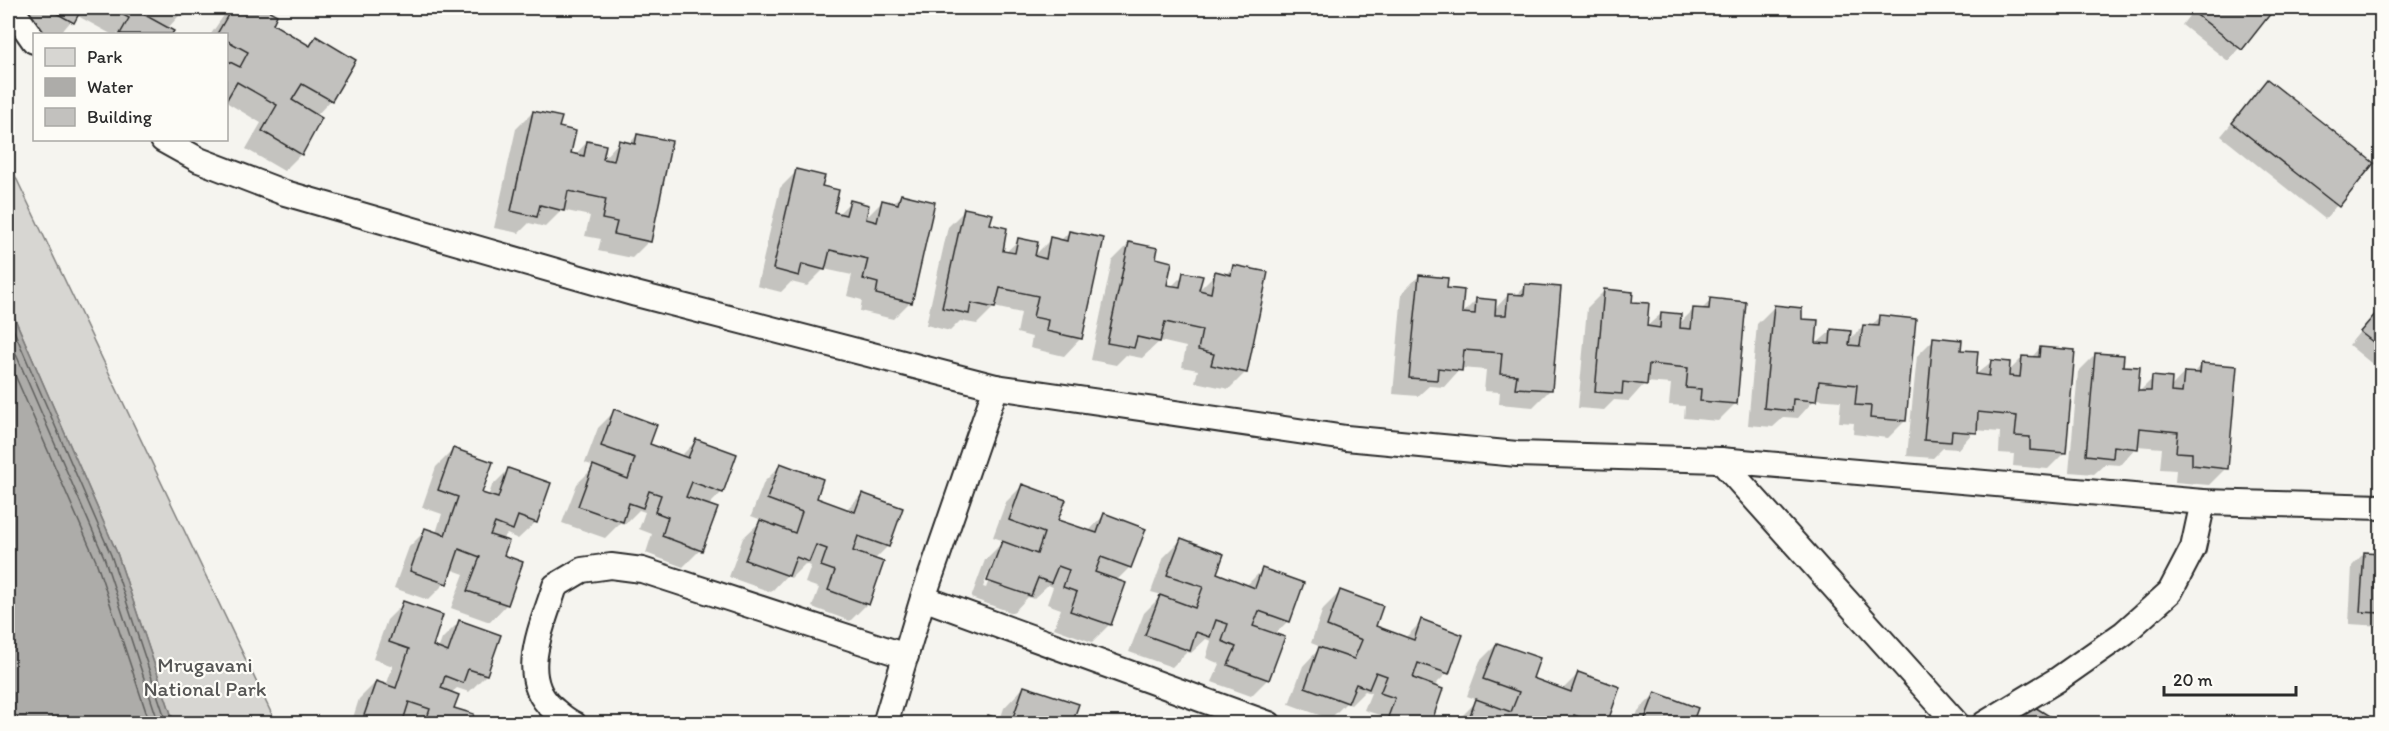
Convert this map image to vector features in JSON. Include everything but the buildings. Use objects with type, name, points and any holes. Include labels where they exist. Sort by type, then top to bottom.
[{"type":"lane","points":[[11,8],[33,39]]},
{"type":"lane","points":[[165,141],[199,160],[285,193],[636,294],[996,387],[1346,438],[1517,454],[1720,460],[2202,502],[2382,507]]},
{"type":"lane","points":[[885,723],[923,598],[996,387]]},
{"type":"lane","points":[[1720,460],[1956,723]]},
{"type":"lane","points":[[1984,723],[2057,680],[2124,633],[2170,592],[2193,548],[2202,502]]},
{"type":"lane","points":[[574,723],[567,721],[543,700],[534,676],[533,655],[555,586],[582,570],[611,566],[642,570],[906,656]]},
{"type":"lane","points":[[923,598],[1269,723]]},
{"type":"green space","name":"Mrugavani National Park","points":[[8,161],[276,723],[174,723],[117,553],[8,303]]},
{"type":"water","points":[[8,303],[117,553],[174,723],[8,723]]}]
